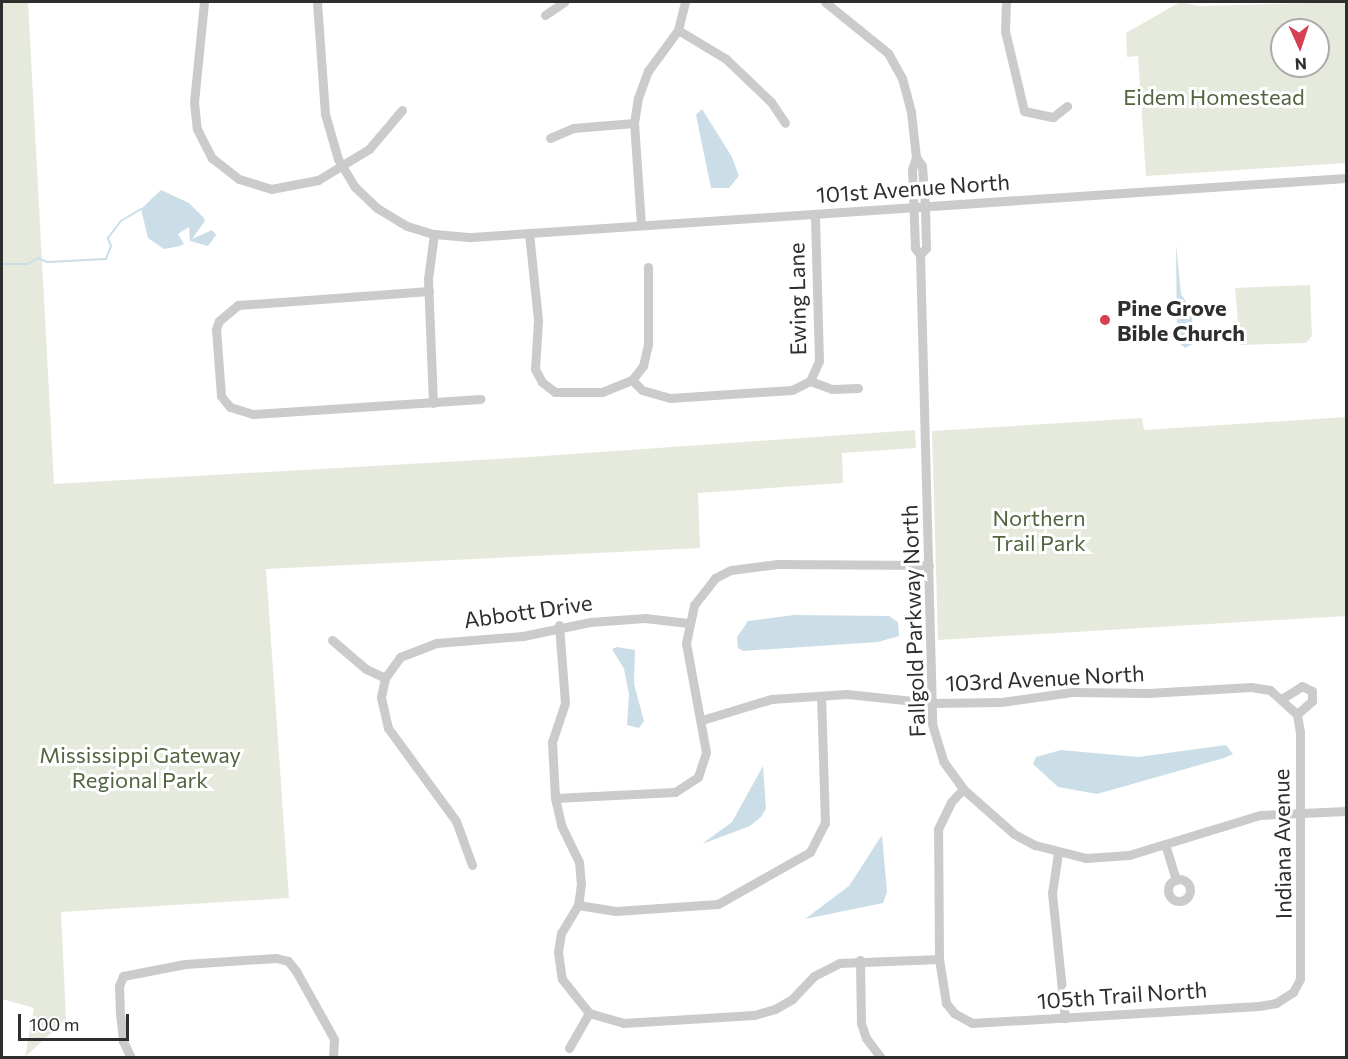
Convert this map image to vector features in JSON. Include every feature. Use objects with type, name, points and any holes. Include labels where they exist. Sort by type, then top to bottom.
[{"type":"street","points":[[204,2],[194,116],[203,144],[212,158],[239,179],[271,189],[303,186],[342,166],[380,141],[402,110]]},
{"type":"street","name":"101st Avenue North","points":[[317,2],[327,128],[342,166],[355,187],[377,208],[396,220],[434,234],[482,236],[1347,178]]},
{"type":"street","points":[[545,15],[564,2]]},
{"type":"street","points":[[641,225],[634,123],[642,84],[678,30],[685,2]]},
{"type":"street","points":[[825,2],[877,43],[896,65],[911,112],[916,157]]},
{"type":"street","points":[[1006,2],[1005,31],[1024,111],[1053,117],[1067,106]]},
{"type":"street","points":[[678,30],[726,59],[771,102],[785,123]]},
{"type":"street","points":[[550,138],[573,128],[634,123]]},
{"type":"street","name":"Fallgold Parkway North","points":[[916,157],[922,166],[925,206],[926,248],[920,255]]},
{"type":"street","name":"Fallgold Parkway North","points":[[916,157],[912,169],[915,248],[920,255],[932,703],[940,753],[963,789],[1014,834],[1058,853],[1109,858],[1165,844],[1260,815],[1302,811],[1347,811]]},
{"type":"street","name":"Ewing Lane","points":[[810,381],[819,361],[815,214]]},
{"type":"street","points":[[530,233],[538,320],[535,369],[547,388],[567,394],[596,392],[633,380],[643,366],[648,344],[648,267]]},
{"type":"street","points":[[433,403],[429,291],[434,234]]},
{"type":"street","points":[[429,291],[238,305],[219,321],[216,343],[221,396],[240,412],[481,399]]},
{"type":"street","points":[[633,380],[642,390],[670,398],[792,390],[810,381],[832,389],[858,387]]},
{"type":"street","points":[[555,798],[661,794],[688,785],[705,765],[702,720],[689,663],[688,623],[702,589],[731,570],[777,564],[928,565]]},
{"type":"street","name":"Abbott Drive","points":[[386,678],[400,657],[416,647],[523,636],[559,625],[645,618],[688,623]]},
{"type":"street","points":[[559,625],[566,703],[552,742],[555,798],[561,825],[579,862],[578,905],[561,933],[559,958],[562,980],[589,1014],[624,1023],[754,1015],[775,1009],[792,999],[814,976],[838,963],[860,960],[939,959],[938,829],[951,802],[963,789]]},
{"type":"street","points":[[332,640],[366,669],[386,678],[381,697],[388,728],[456,821],[472,865]]},
{"type":"street","points":[[1302,686],[1312,691],[1312,702],[1297,714],[1283,698],[1302,686]]},
{"type":"street","name":"103rd Avenue North","points":[[702,720],[771,699],[866,693],[907,703],[1001,702],[1072,692],[1148,693],[1251,687],[1270,690],[1283,698]]},
{"type":"street","points":[[578,905],[616,911],[718,904],[810,852],[825,823],[821,696]]},
{"type":"street","name":"Indiana Avenue","points":[[1293,992],[1303,963],[1302,811],[1297,714]]},
{"type":"street","points":[[1165,844],[1176,880]]},
{"type":"street","points":[[1058,853],[1052,893],[1065,1018]]},
{"type":"street","points":[[131,1058],[123,1041],[120,1014],[118,986],[123,976],[185,964],[276,958],[288,961],[296,971],[334,1039],[333,1058]]},
{"type":"street","name":"105th Trail North","points":[[939,959],[942,992],[954,1013],[972,1023],[1259,1006],[1276,1003],[1293,992]]},
{"type":"street","points":[[860,960],[861,1023],[866,1038],[881,1058]]},
{"type":"street","points":[[569,1048],[589,1014]]},
{"type":"green space","name":"Mississippi Gateway Regional Park","points":[[2,2],[28,2],[54,484],[530,457],[915,430],[916,448],[842,453],[843,483],[698,493],[700,548],[266,569],[289,898],[61,912],[66,1019],[25,1057],[34,1008],[2,999]]},
{"type":"green space","name":"Eidem Homestead","points":[[1180,2],[1199,6],[1346,2],[1346,163],[1146,176],[1138,56],[1127,57],[1126,33]]},
{"type":"green space","points":[[1310,285],[1312,336],[1306,343],[1240,345],[1235,288]]},
{"type":"green space","name":"Northern Trail Park","points":[[1346,417],[1346,616],[938,640],[932,431],[1142,418],[1144,430]]},
{"type":"water","points":[[702,109],[732,157],[739,176],[729,188],[711,188],[696,115]]},
{"type":"water","points":[[161,190],[189,203],[203,217],[205,221],[192,239],[212,230],[216,235],[208,246],[190,241],[189,227],[178,234],[184,244],[180,246],[164,249],[148,238],[141,209]]},
{"type":"water","points":[[1176,244],[1181,294],[1192,311],[1193,344],[1185,348],[1177,341]]},
{"type":"water","points":[[794,615],[889,616],[898,622],[899,636],[878,642],[743,651],[738,648],[737,637],[748,621]]},
{"type":"water","points":[[617,647],[635,650],[634,684],[644,721],[639,728],[627,725],[629,694],[624,669],[612,649]]},
{"type":"water","points":[[1226,745],[1233,754],[1224,758],[1097,794],[1058,787],[1033,764],[1036,757],[1061,750],[1138,757]]},
{"type":"water","points":[[763,766],[766,809],[761,817],[750,826],[702,844],[732,822]]},
{"type":"water","points":[[882,835],[887,892],[883,903],[805,919],[849,886]]},
{"type":"waterway","points":[[2,264],[28,264],[38,258],[47,262],[106,259],[111,246],[108,238],[121,221],[141,209]]},
{"type":"place","name":"Pine Grove Bible Church","points":[[1105,320]]}]
